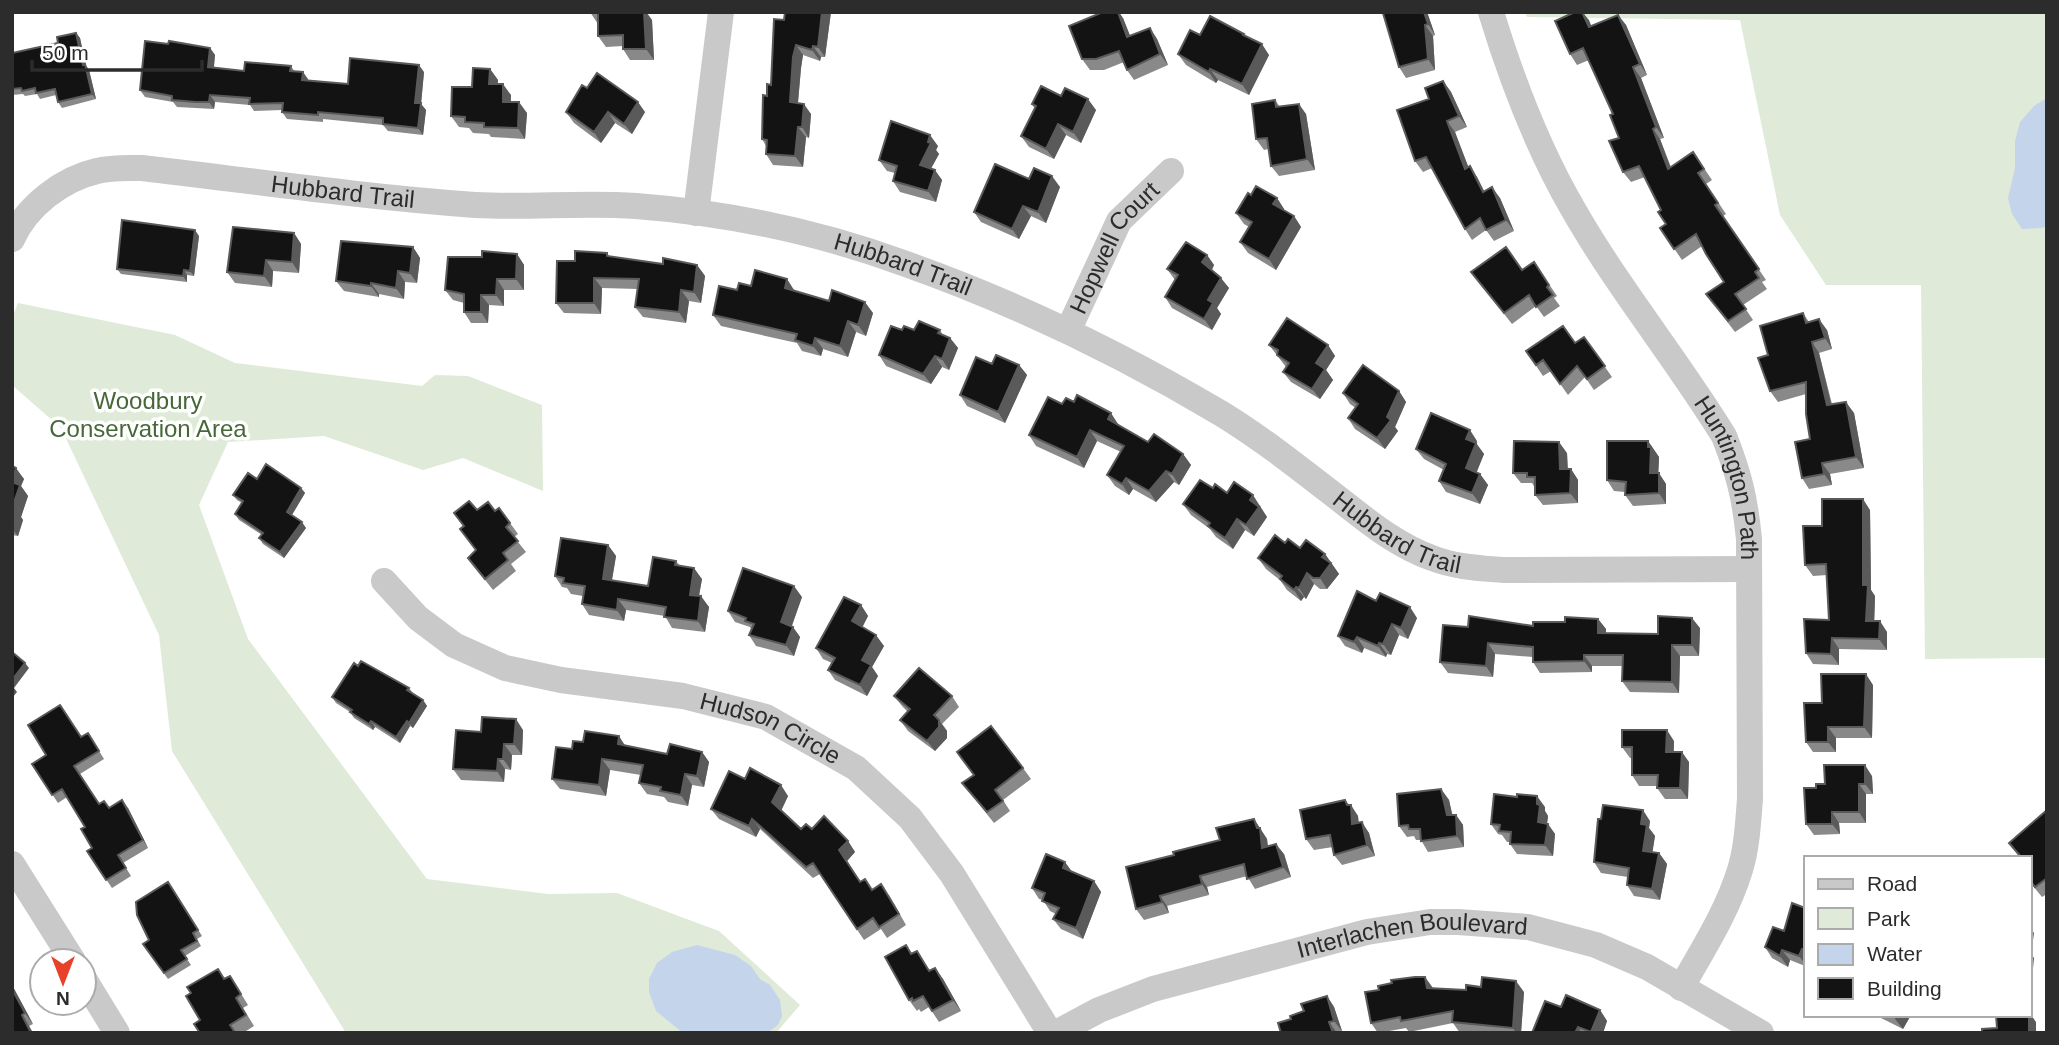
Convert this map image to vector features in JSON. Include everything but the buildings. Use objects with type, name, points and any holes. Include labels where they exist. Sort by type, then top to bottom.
[{"type":"street","points":[[696,213],[721,12]]},
{"type":"street","name":"Huntington Path","points":[[1491,12],[1521,102],[1545,156],[1573,210],[1724,436],[1738,471],[1746,505],[1749,569],[1750,799],[1747,835],[1740,869],[1728,901],[1681,988]]},
{"type":"street","name":"Hubbard Trail","points":[[12,239],[27,215],[59,187],[98,170],[120,168],[142,168],[466,204],[634,206],[771,224],[905,263],[966,286],[1068,331],[1147,371],[1226,417],[1301,469],[1400,544],[1432,559],[1466,567],[1503,570],[1749,569]]},
{"type":"street","name":"Hopwell Court","points":[[1068,331],[1119,221],[1171,172]]},
{"type":"street","name":"Hudson Circle","points":[[384,581],[418,618],[454,645],[505,668],[561,680],[683,696],[766,717],[856,768],[910,818],[952,874],[1050,1033]]},
{"type":"street","points":[[12,864],[64,947]]},
{"type":"street","name":"Interlachen Boulevard","points":[[1056,1033],[1099,1010],[1153,989],[1367,932],[1430,922],[1528,927],[1622,956],[1647,967],[1760,1033]]},
{"type":"street","points":[[98,1002],[117,1033]]},
{"type":"green space","points":[[1525,12],[2047,12],[2047,658],[1925,659],[1921,285],[1826,285],[1780,215],[1740,20],[1527,17]]},
{"type":"green space","name":"Woodbury Conservation Area","points":[[18,303],[175,335],[235,363],[422,386],[435,375],[468,376],[542,405],[543,491],[463,458],[423,470],[324,436],[228,442],[199,505],[248,639],[427,879],[548,894],[617,893],[719,931],[800,1005],[776,1033],[346,1033],[172,751],[159,635],[61,428],[12,385],[12,318]]},
{"type":"water","points":[[2047,98],[2047,226],[2022,229],[2012,214],[2008,198],[2015,168],[2015,141],[2020,122],[2034,106]]},
{"type":"water","points":[[697,945],[735,955],[751,966],[760,979],[770,985],[780,1000],[782,1016],[778,1025],[767,1033],[683,1033],[656,1011],[649,992],[649,979],[657,963],[672,952]]}]
